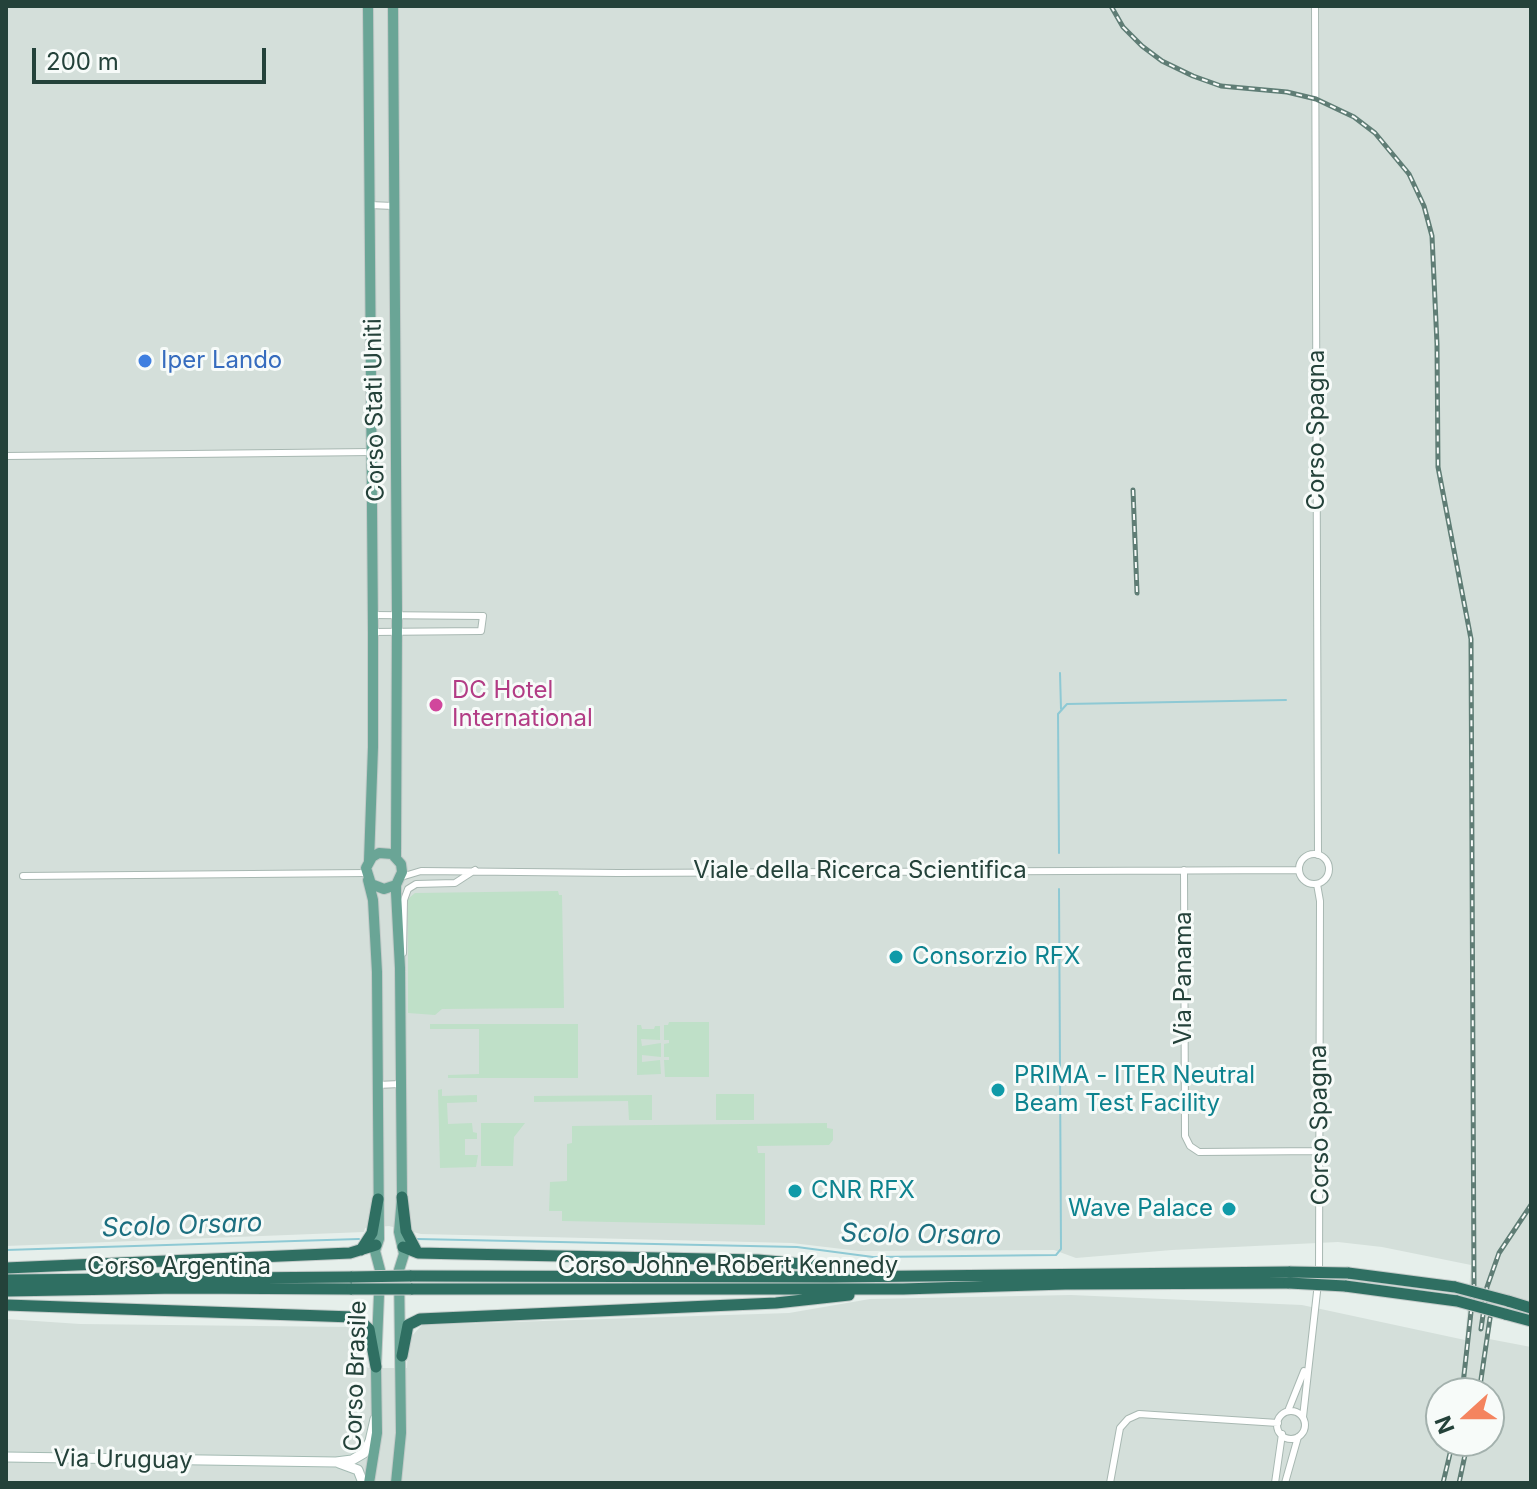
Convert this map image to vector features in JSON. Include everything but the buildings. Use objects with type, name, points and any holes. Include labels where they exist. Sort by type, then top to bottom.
[{"type":"highway","points":[[402,1197],[409,1242],[418,1253]]},
{"type":"highway","points":[[359,1252],[372,1233],[378,1199]]},
{"type":"highway","points":[[402,1244],[418,1253],[758,1260],[935,1275]]},
{"type":"highway","points":[[6,1268],[359,1252],[377,1247]]},
{"type":"highway","name":"Corso John e Robert Kennedy","points":[[352,1283],[405,1273],[1290,1278],[1455,1287],[1531,1308]]},
{"type":"highway","name":"Corso John e Robert Kennedy","points":[[352,1283],[411,1289],[903,1289],[1290,1278]]},
{"type":"highway","name":"Corso Argentina","points":[[6,1280],[352,1283]]},
{"type":"highway","name":"Corso John e Robert Kennedy","points":[[1346,1280],[1457,1301],[1531,1321]]},
{"type":"highway","name":"Corso Argentina","points":[[6,1291],[352,1283]]},
{"type":"highway","points":[[402,1356],[408,1325],[420,1319],[776,1303],[903,1289]]},
{"type":"highway","points":[[6,1305],[346,1316],[359,1320],[369,1329],[376,1367]]},
{"type":"main road","name":"Corso Stati Uniti","points":[[368,6],[373,615],[369,861]]},
{"type":"main road","name":"Corso Stati Uniti","points":[[393,6],[398,860]]},
{"type":"main road","points":[[377,1247],[376,957],[373,900],[367,876],[369,861],[383,852],[398,860],[402,1197],[399,1210],[405,1273]]},
{"type":"main road","points":[[367,876],[375,887],[384,889],[399,881]]},
{"type":"main road","points":[[377,1247],[388,1235],[402,1244]]},
{"type":"main road","name":"Corso Brasile","points":[[369,1483],[377,1433],[380,1270],[377,1247]]},
{"type":"main road","name":"Corso Brasile","points":[[396,1483],[401,1433],[405,1273]]},
{"type":"street","name":"Corso Spagna","points":[[1285,1483],[1298,1437],[1305,1426],[1307,1364],[1321,1249],[1320,901],[1317,884],[1324,881],[1329,868],[1326,860],[1318,855],[1315,6]]},
{"type":"street","points":[[370,205],[393,206]]},
{"type":"street","name":"Corso Stati Uniti","points":[[6,456],[372,452]]},
{"type":"street","points":[[373,615],[483,616],[481,631],[373,632]]},
{"type":"street","points":[[1317,884],[1303,880],[1299,870],[1304,858],[1318,855]]},
{"type":"street","name":"Viale della Ricerca Scientifica","points":[[398,860],[421,871]]},
{"type":"street","points":[[400,968],[404,949],[404,900],[408,889],[416,884],[455,883],[475,870]]},
{"type":"street","name":"Viale della Ricerca Scientifica","points":[[399,881],[421,871],[475,870],[633,873],[1299,870]]},
{"type":"street","name":"Via Panama","points":[[1184,870],[1185,1136],[1190,1146],[1199,1152],[1321,1151]]},
{"type":"street","points":[[23,876],[367,876]]},
{"type":"street","points":[[377,1085],[400,1084]]},
{"type":"street","name":"Corso Spagna","points":[[1278,1423],[1288,1411],[1307,1364]]},
{"type":"street","points":[[1288,1411],[1303,1417]]},
{"type":"street","points":[[1110,1483],[1120,1428],[1128,1419],[1139,1414],[1278,1423],[1282,1434],[1275,1483]]},
{"type":"street","name":"Via Uruguay","points":[[6,1457],[336,1462],[352,1460],[364,1453],[375,1419]]},
{"type":"street","points":[[1282,1434],[1289,1438],[1298,1437]]},
{"type":"street","points":[[336,1462],[358,1470],[363,1483]]},
{"type":"shaded area","points":[[6,6],[1531,6],[1531,1306],[1497,1297],[1489,1339],[1531,1347],[1531,1483],[6,1483],[6,1319],[80,1324],[350,1327],[350,1332],[361,1337],[361,1365],[369,1368],[407,1368],[408,1340],[422,1325],[789,1313],[870,1299],[1071,1295],[1302,1305],[1465,1340],[1471,1265],[1382,1247],[1338,1242],[1076,1258],[1054,1250],[859,1251],[792,1243],[421,1234],[389,1226],[365,1228],[364,1232],[6,1246]]},
{"type":"green space","points":[[558,891],[562,895],[564,1008],[442,1009],[435,1015],[408,1013],[408,899],[415,893]]},
{"type":"green space","points":[[669,1022],[709,1022],[709,1077],[665,1077],[664,1060],[669,1060],[669,1057],[664,1057],[664,1044],[669,1040],[664,1040],[664,1025]]},
{"type":"green space","points":[[430,1024],[578,1024],[578,1078],[448,1078],[448,1075],[479,1074],[479,1029],[430,1029]]},
{"type":"green space","points":[[637,1025],[641,1025],[642,1029],[660,1026],[660,1040],[641,1039],[642,1046],[661,1043],[661,1057],[642,1055],[642,1062],[660,1060],[661,1074],[637,1075]]},
{"type":"green space","points":[[442,1089],[442,1096],[477,1095],[477,1102],[447,1103],[448,1124],[472,1123],[473,1132],[477,1133],[477,1139],[465,1139],[465,1155],[478,1155],[476,1167],[440,1168],[438,1090]]},
{"type":"green space","points":[[716,1094],[754,1094],[754,1120],[716,1120]]},
{"type":"green space","points":[[652,1095],[652,1120],[629,1120],[628,1101],[534,1102],[534,1096]]},
{"type":"green space","points":[[481,1123],[525,1123],[514,1137],[513,1166],[481,1166]]},
{"type":"green space","points":[[827,1123],[827,1128],[833,1129],[833,1140],[829,1145],[757,1146],[758,1153],[765,1153],[765,1225],[562,1221],[562,1211],[549,1211],[550,1182],[567,1181],[567,1144],[572,1143],[572,1126]]},
{"type":"waterway","points":[[1060,673],[1061,709]]},
{"type":"waterway","name":"Scolo Orsaro","points":[[1059,853],[1058,714],[1067,704],[1286,700]]},
{"type":"waterway","name":"Scolo Orsaro","points":[[417,1239],[797,1247],[873,1257],[1056,1255],[1061,1249],[1059,889]]},
{"type":"waterway","name":"Scolo Orsaro","points":[[6,1250],[359,1239]]},
{"type":"railway","points":[[1111,6],[1123,27],[1142,46],[1162,61],[1193,76],[1221,86],[1287,92],[1316,99],[1354,117],[1375,133],[1409,174],[1424,206],[1432,236],[1438,467],[1471,639],[1474,1285],[1464,1377]]},
{"type":"railway","points":[[1133,490],[1137,593]]},
{"type":"railway","points":[[1481,1329],[1487,1287],[1499,1253],[1531,1205]]},
{"type":"railway","points":[[1481,1377],[1490,1318]]},
{"type":"railway","points":[[1443,1483],[1449,1457]]},
{"type":"railway","points":[[1459,1483],[1465,1457]]},
{"type":"place","name":"Iper Lando","points":[[145,361]]},
{"type":"place","name":"DC Hotel International","points":[[436,705]]},
{"type":"place","name":"Consorzio RFX","points":[[896,957]]},
{"type":"place","name":"PRIMA - ITER Neutral Beam Test Facility","points":[[998,1090]]},
{"type":"place","name":"CNR RFX","points":[[795,1191]]},
{"type":"place","name":"Wave Palace","points":[[1229,1209]]}]
